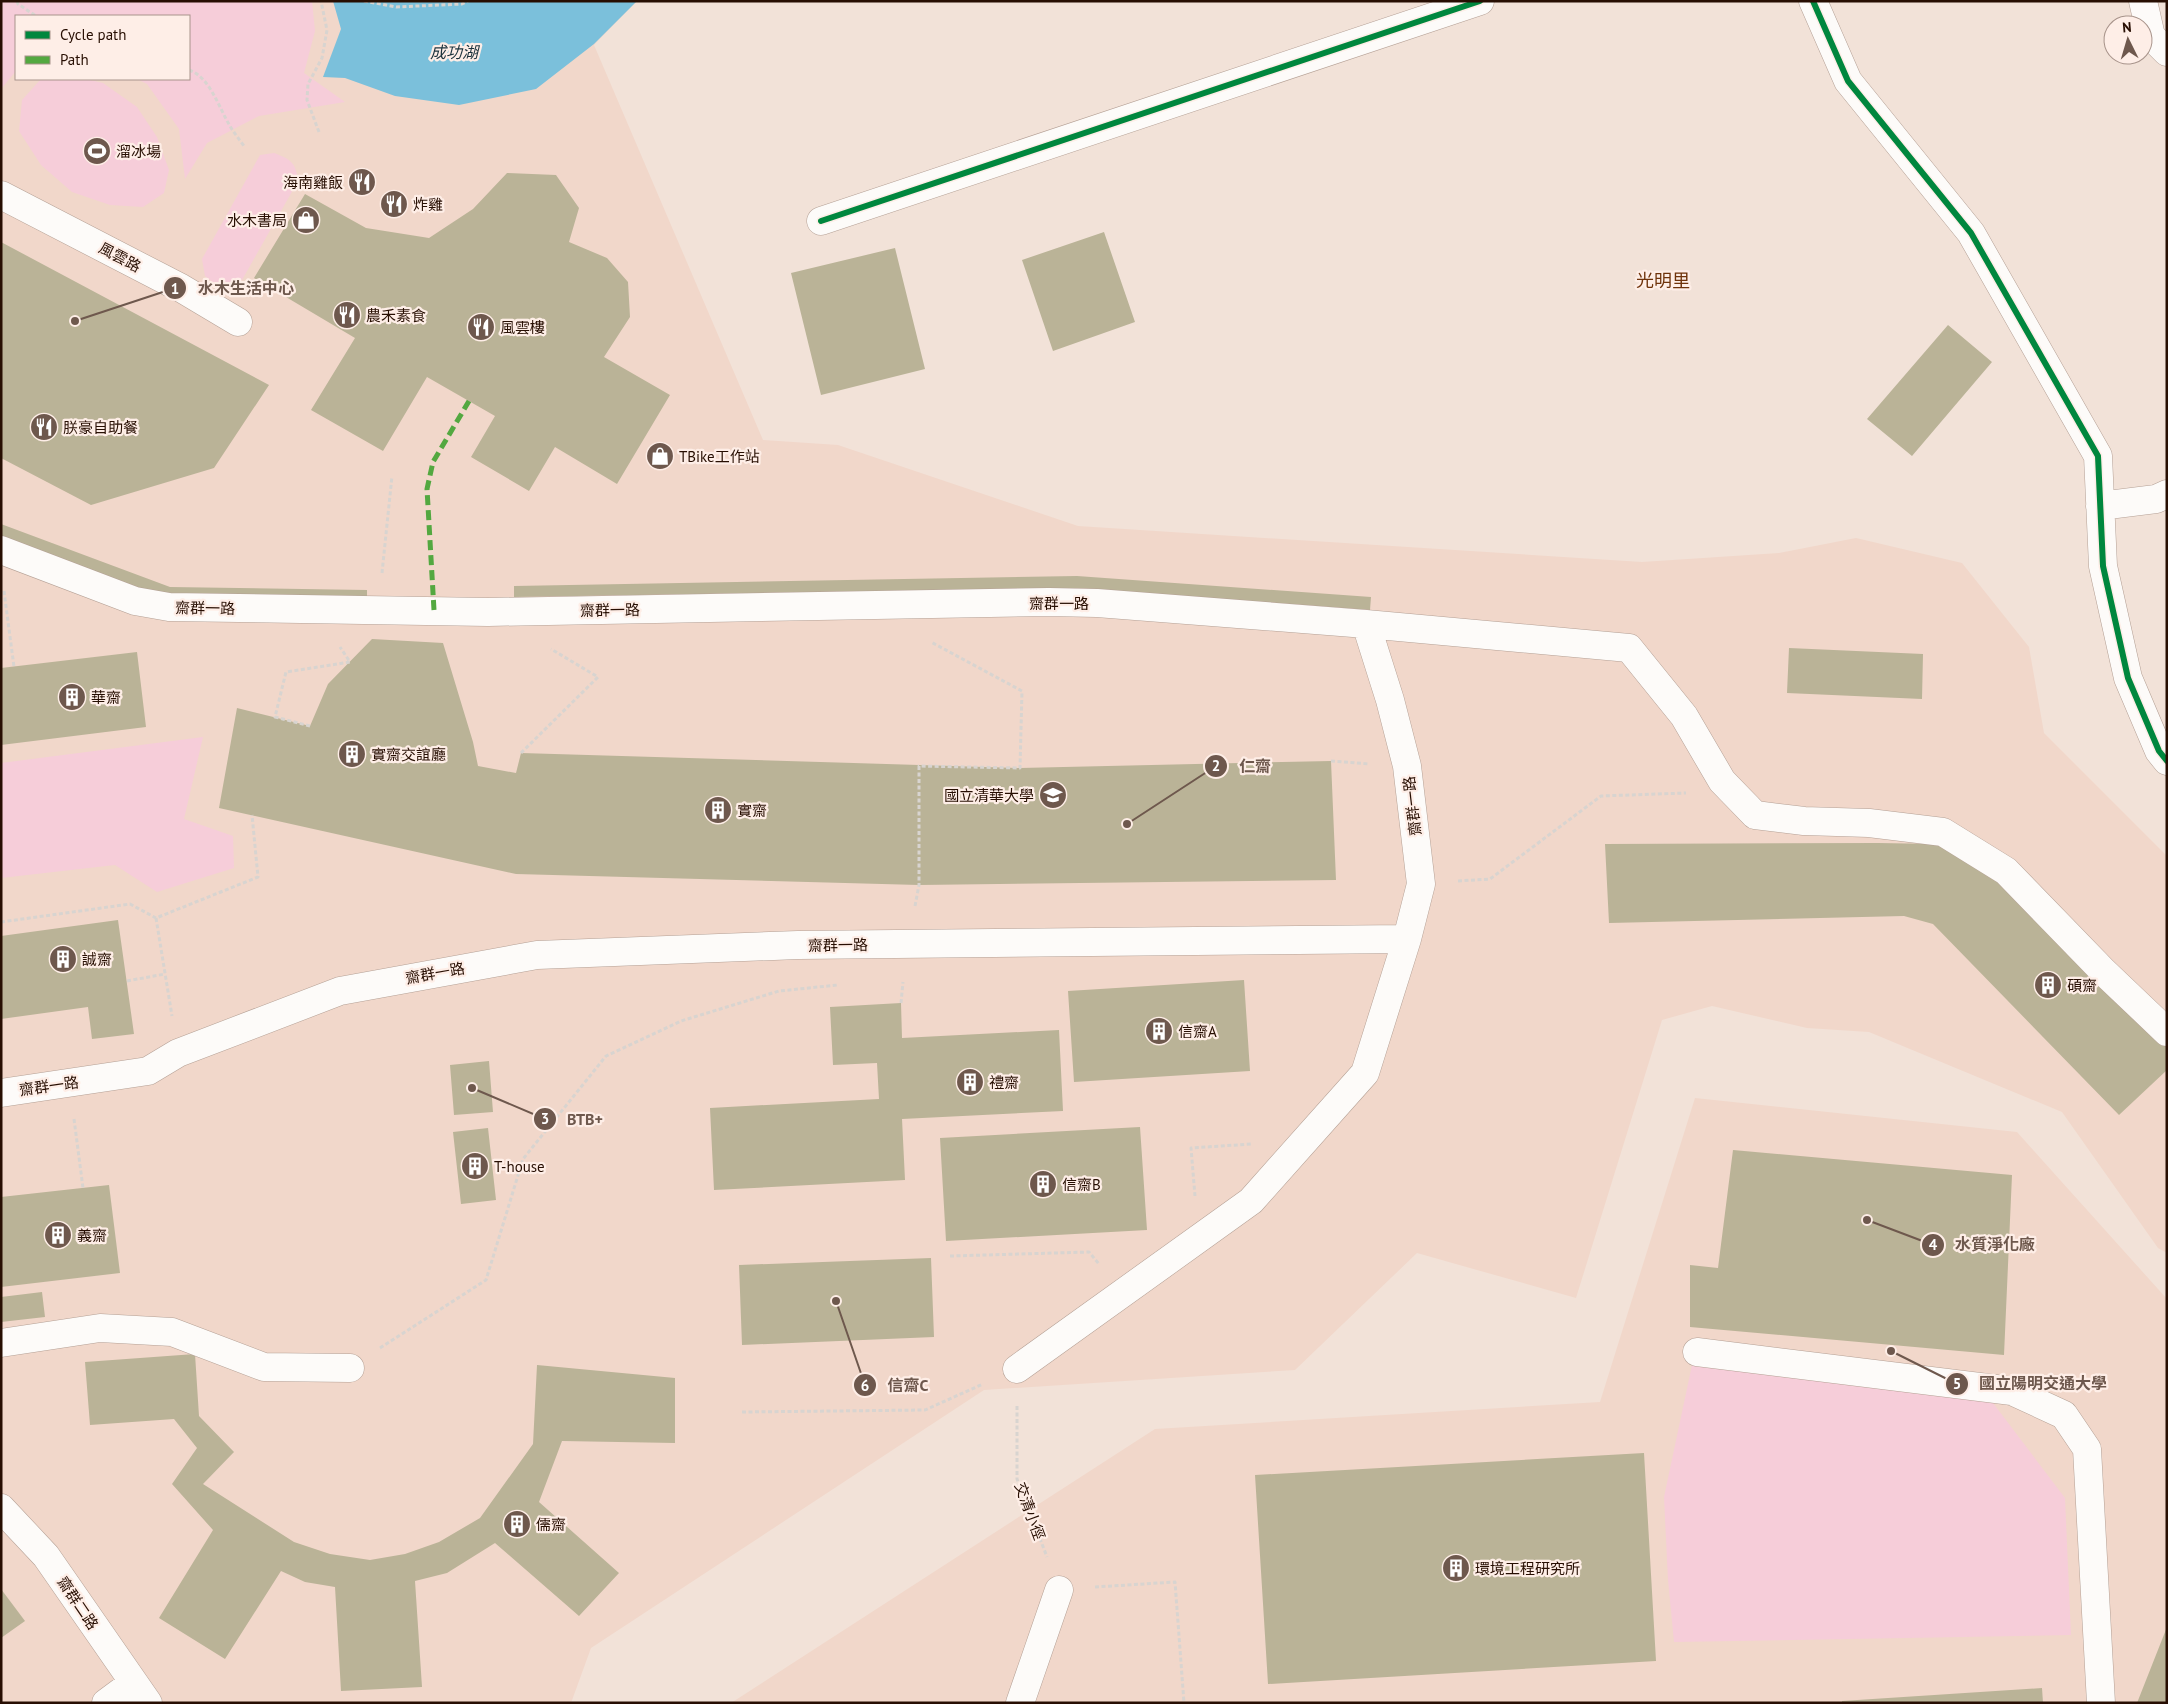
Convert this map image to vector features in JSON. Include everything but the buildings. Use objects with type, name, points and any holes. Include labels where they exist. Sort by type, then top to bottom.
[{"type":"street","points":[[821,221],[1480,1]]},
{"type":"street","points":[[1813,1],[1848,81],[1971,233],[2098,456],[2103,566],[2128,678],[2159,750],[2167,761]]},
{"type":"street","points":[[2143,1],[2151,36],[2167,52]]},
{"type":"street","name":"風雲路","points":[[1,195],[180,288],[238,322]]},
{"type":"street","points":[[2100,506],[2156,499],[2167,494]]},
{"type":"street","name":"齋群一路","points":[[1,550],[135,601],[169,607],[488,612],[1058,602],[1096,603],[1366,624],[1390,700],[1407,766],[1421,884],[1407,939],[798,945],[537,955],[340,991],[178,1053],[148,1072],[1,1093]]},
{"type":"street","points":[[1366,624],[1629,648],[1684,716],[1722,781],[1755,815],[1804,821],[1869,823],[1943,832],[2006,871],[2104,972],[2167,1032]]},
{"type":"street","points":[[1016,1369],[1251,1201],[1365,1073],[1407,939]]},
{"type":"street","points":[[1,1343],[100,1328],[172,1332],[264,1366],[350,1368]]},
{"type":"street","points":[[1697,1352],[2012,1391],[2064,1415],[2087,1449],[2101,1703]]},
{"type":"street","name":"齋群二路","points":[[1,1508],[46,1556],[141,1693]]},
{"type":"street","points":[[1020,1703],[1059,1590]]},
{"type":"street","points":[[106,1703],[141,1693]]},
{"type":"path","points":[[17,1],[18,4],[34,15]]},
{"type":"path","points":[[319,132],[307,100],[308,84],[322,58],[326,30],[321,1]]},
{"type":"path","points":[[364,1],[396,7],[462,4],[468,1]]},
{"type":"path","points":[[190,70],[198,73],[244,146]]},
{"type":"path","points":[[379,610],[392,476]]},
{"type":"path","points":[[1,592],[5,591],[14,667]]},
{"type":"path","points":[[310,726],[275,718],[286,672],[350,662],[317,610]]},
{"type":"path","points":[[919,885],[919,766],[1020,768],[1022,691],[930,641]]},
{"type":"path","points":[[521,753],[598,677],[547,647]]},
{"type":"path","points":[[1421,884],[1490,879],[1601,796],[1732,791]]},
{"type":"path","points":[[156,918],[258,877],[252,815]]},
{"type":"path","points":[[1,922],[130,904],[156,918]]},
{"type":"path","points":[[156,918],[178,1053]]},
{"type":"path","points":[[127,981],[165,974]]},
{"type":"path","points":[[350,1368],[486,1280],[523,1159],[606,1056],[681,1021],[779,990],[846,984]]},
{"type":"path","points":[[72,1110],[83,1188]]},
{"type":"path","points":[[1200,1236],[1191,1148],[1265,1144],[1285,1162]]},
{"type":"path","points":[[950,1256],[1089,1252],[1122,1292]]},
{"type":"path","points":[[742,1412],[925,1410],[1016,1369]]},
{"type":"path","points":[[1059,1590],[1176,1582],[1184,1703]]},
{"type":"shaded area","name":"國立清華大學","points":[[1,1],[637,1],[594,45],[763,440],[838,445],[1078,526],[1642,562],[1779,553],[1856,538],[1962,563],[2029,647],[2044,733],[2167,856],[2167,1253],[2158,1248],[2062,1112],[1869,1032],[1807,1028],[1712,1006],[1662,1020],[1576,1298],[1417,1253],[1295,1370],[984,1390],[591,1648],[571,1703],[1,1703]]},
{"type":"shaded area","points":[[1,1],[312,1],[315,31],[304,73],[345,102],[259,116],[207,143],[185,179],[179,129],[147,84],[139,80],[190,80],[190,15],[15,15],[15,72],[1,89]]},
{"type":"shaded area","name":"溜冰場","points":[[40,80],[90,80],[103,83],[137,107],[157,137],[169,170],[164,193],[143,207],[110,205],[72,192],[41,165],[19,131],[22,100]]},
{"type":"shaded area","points":[[274,153],[284,157],[294,165],[298,181],[242,280],[227,287],[215,284],[205,276],[202,259],[260,155]]},
{"type":"shaded area","points":[[203,737],[184,819],[233,836],[234,868],[157,892],[115,865],[1,878],[1,763]]},
{"type":"shaded area","points":[[1695,1098],[2017,1132],[2167,1299],[2167,1703],[731,1703],[1155,1429],[1600,1402]]},
{"type":"shaded area","points":[[1692,1365],[1990,1399],[2065,1498],[2071,1635],[1674,1642],[1668,1580],[1664,1497]]},
{"type":"water","name":"成功湖","points":[[333,1],[637,1],[594,44],[536,89],[459,105],[395,96],[345,78],[323,77],[341,29]]},
{"type":"marked path","points":[[434,610],[427,489],[433,462],[469,401]]},
{"type":"cycle path","points":[[821,221],[1480,1]]},
{"type":"cycle path","points":[[1813,1],[1848,81],[1971,233],[2098,456],[2103,566],[2128,678],[2159,751],[2167,761]]},
{"type":"place","name":"溜冰場","points":[[97,151]]},
{"type":"place","name":"海南雞飯","points":[[362,182]]},
{"type":"place","name":"炸雞","points":[[394,204]]},
{"type":"place","name":"水木書局","points":[[306,220]]},
{"type":"place","name":"農禾素食","points":[[347,315]]},
{"type":"place","name":"水木生活中心","points":[[75,321]]},
{"type":"place","name":"風雲樓","points":[[481,327]]},
{"type":"place","name":"朕豪自助餐","points":[[44,427]]},
{"type":"place","name":"TBike工作站","points":[[660,456]]},
{"type":"place","name":"華齋","points":[[72,697]]},
{"type":"place","name":"實齋交誼廳","points":[[352,754]]},
{"type":"place","name":"國立清華大學","points":[[1053,795]]},
{"type":"place","name":"實齋","points":[[718,810]]},
{"type":"place","name":"仁齋","points":[[1127,824]]},
{"type":"place","name":"誠齋","points":[[63,959]]},
{"type":"place","name":"碩齋","points":[[2048,985]]},
{"type":"place","name":"信齋A","points":[[1159,1031]]},
{"type":"place","name":"禮齋","points":[[970,1082]]},
{"type":"place","name":"BTB+","points":[[472,1088]]},
{"type":"place","name":"T-house","points":[[475,1166]]},
{"type":"place","name":"信齋B","points":[[1043,1184]]},
{"type":"place","name":"水質淨化廠","points":[[1867,1220]]},
{"type":"place","name":"義齋","points":[[58,1235]]},
{"type":"place","name":"信齋C","points":[[836,1301]]},
{"type":"place","name":"國立陽明交通大學","points":[[1891,1351]]},
{"type":"place","name":"儒齋","points":[[517,1524]]},
{"type":"place","name":"環境工程研究所","points":[[1456,1568]]},
{"type":"district","name":"光明里","points":[[1663,280]]}]
